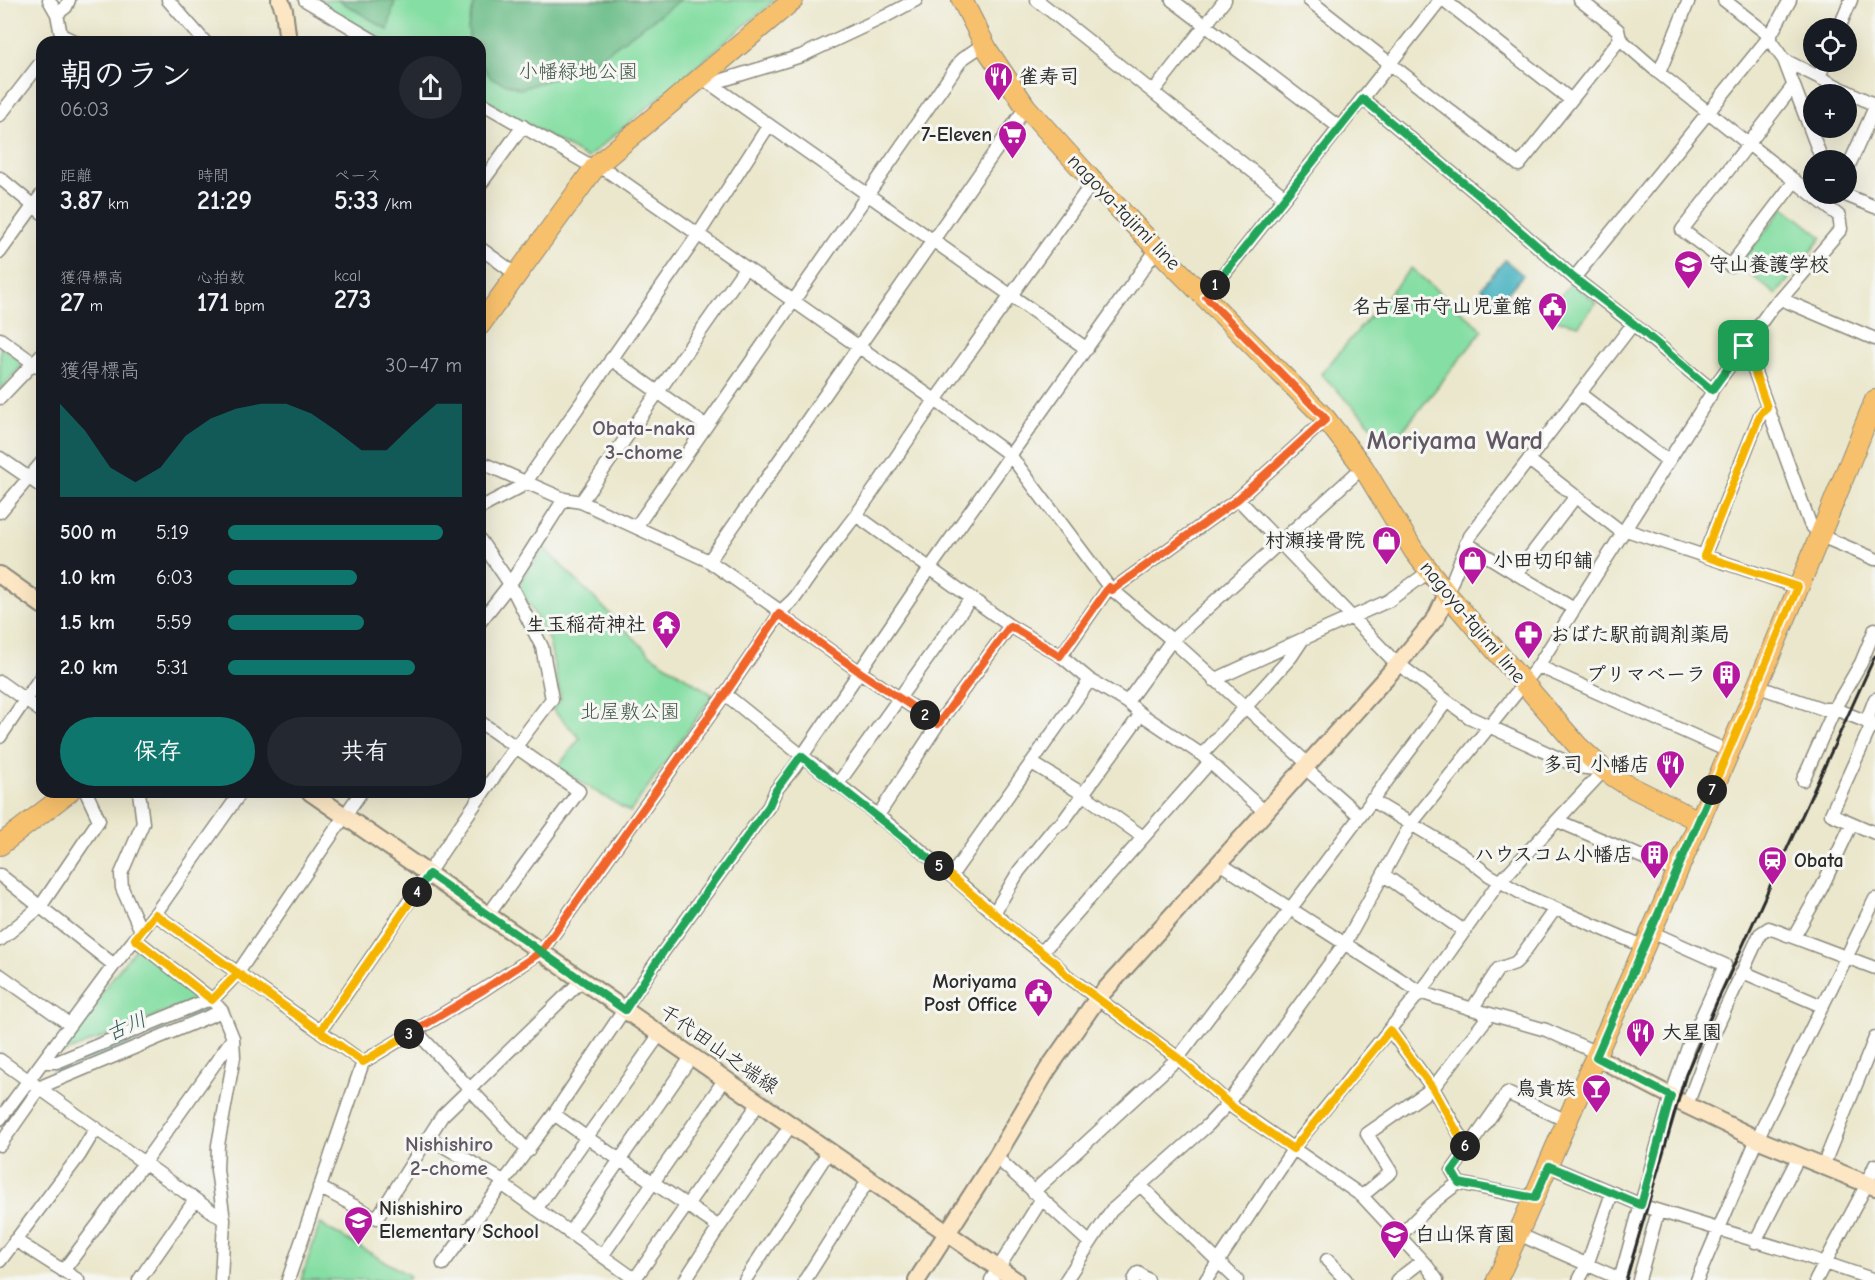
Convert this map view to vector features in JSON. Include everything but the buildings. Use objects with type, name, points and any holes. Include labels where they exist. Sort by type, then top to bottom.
[{"type":"main road","points":[[486,317],[596,166],[707,81],[793,0]]},
{"type":"main road","name":"nagoya-tajimi line","points":[[968,3],[984,44],[1026,107],[1157,249],[1326,419],[1363,467],[1414,551],[1447,594],[1577,745],[1604,770],[1627,785],[1701,822]]},
{"type":"main road","points":[[1497,1280],[1701,822],[1728,751],[1821,536],[1875,400]]},
{"type":"main road","points":[[0,845],[61,798]]},
{"type":"street","points":[[50,0],[57,14],[58,36]]},
{"type":"street","points":[[57,14],[66,7],[69,0]]},
{"type":"street","points":[[168,0],[200,36]]},
{"type":"street","points":[[280,0],[284,10],[287,36]]},
{"type":"street","points":[[305,0],[357,36]]},
{"type":"street","points":[[707,81],[723,80],[801,56],[916,0]]},
{"type":"street","points":[[1037,0],[1285,197]]},
{"type":"street","points":[[1172,0],[1340,128]]},
{"type":"street","points":[[1154,92],[1225,0]]},
{"type":"street","points":[[1309,0],[1518,165],[1620,39]]},
{"type":"street","points":[[1206,297],[1442,0],[1571,100]]},
{"type":"street","points":[[1066,1280],[1111,1211],[1208,1125],[1227,1103],[1344,944],[1411,825],[1538,666],[1625,532],[1712,390],[1773,306],[1841,229],[1839,216],[1830,208],[1794,182],[1659,72],[1620,39],[1618,30],[1580,0]]},
{"type":"street","points":[[1659,72],[1689,0]]},
{"type":"street","points":[[1724,0],[1769,38],[1784,60],[1818,150]]},
{"type":"street","points":[[1574,278],[1769,38],[1790,0]]},
{"type":"street","points":[[1843,18],[1851,0]]},
{"type":"street","points":[[636,527],[962,59],[984,44]]},
{"type":"street","points":[[1784,60],[1875,106],[1856,150]]},
{"type":"street","points":[[0,115],[36,69]]},
{"type":"street","points":[[1819,77],[1821,72]]},
{"type":"street","points":[[707,81],[1087,349]]},
{"type":"street","points":[[1794,85],[1682,230],[1730,266],[1794,182]]},
{"type":"street","points":[[1363,99],[1574,278],[1634,324],[1712,390]]},
{"type":"street","points":[[486,105],[586,163],[609,172],[859,346],[1010,455],[1111,589],[1247,708],[1360,816]]},
{"type":"street","points":[[709,561],[1026,107]]},
{"type":"street","points":[[486,505],[526,482],[698,235],[769,125]]},
{"type":"street","points":[[486,177],[523,126]]},
{"type":"street","points":[[0,178],[36,207]]},
{"type":"street","points":[[288,1280],[363,1062],[483,990],[541,952],[725,694],[780,612],[797,595],[802,584],[856,515],[935,400],[1093,182]]},
{"type":"street","points":[[1857,201],[1875,207]]},
{"type":"street","points":[[1830,208],[1832,204]]},
{"type":"street","points":[[0,252],[36,211]]},
{"type":"street","points":[[442,1264],[555,1114],[663,952],[769,806],[776,790],[930,568],[1157,249]]},
{"type":"street","points":[[486,252],[517,274]]},
{"type":"street","points":[[581,502],[745,267]]},
{"type":"street","points":[[1781,299],[1875,339]]},
{"type":"street","points":[[917,1280],[996,1157],[1048,1069],[1097,999],[1398,664],[1436,618],[1466,543],[1634,324]]},
{"type":"street","points":[[0,339],[36,360]]},
{"type":"street","points":[[1744,346],[1810,524],[1821,536],[1875,559]]},
{"type":"street","points":[[611,359],[706,426]]},
{"type":"street","points":[[0,398],[36,365]]},
{"type":"street","points":[[1580,394],[1668,461]]},
{"type":"street","points":[[1704,556],[1760,415],[1767,407]]},
{"type":"street","points":[[1060,656],[1111,589],[1238,499],[1326,419]]},
{"type":"street","points":[[0,458],[36,483]]},
{"type":"street","points":[[1529,460],[1625,532],[1798,587]]},
{"type":"street","points":[[486,465],[564,499],[581,502],[709,561],[860,672],[938,724]]},
{"type":"street","points":[[1127,702],[1172,640],[1363,467]]},
{"type":"street","points":[[0,512],[36,468]]},
{"type":"street","points":[[1516,573],[1576,496]]},
{"type":"street","points":[[486,614],[510,584],[564,499]]},
{"type":"street","points":[[1238,499],[1398,664],[1447,701],[1469,717],[1578,767],[1604,770]]},
{"type":"street","points":[[856,515],[1010,626],[1060,656],[1090,680],[1127,702],[1205,759],[1265,812]]},
{"type":"street","points":[[1466,543],[1574,609]]},
{"type":"street","points":[[486,549],[510,584],[542,647],[552,699],[514,747],[486,789]]},
{"type":"street","points":[[1214,680],[1388,601],[1430,571]]},
{"type":"street","points":[[0,575],[36,601]]},
{"type":"street","points":[[837,785],[971,598]]},
{"type":"street","points":[[877,817],[938,724],[1010,626]]},
{"type":"street","points":[[1803,780],[1835,709],[1861,663],[1875,629]]},
{"type":"street","points":[[1042,952],[1143,837],[1291,657],[1303,639]]},
{"type":"street","points":[[1538,666],[1728,751]]},
{"type":"street","points":[[951,876],[1090,680]]},
{"type":"street","points":[[0,682],[36,708]]},
{"type":"street","points":[[0,737],[36,684]]},
{"type":"street","points":[[1756,686],[1823,709],[1835,709],[1871,724]]},
{"type":"street","points":[[725,694],[951,876],[1097,999],[1178,1058],[1227,1103],[1362,1196],[1437,1280]]},
{"type":"street","points":[[1875,699],[1871,724],[1831,814],[1875,833]]},
{"type":"street","points":[[994,1274],[1037,1196],[1178,1058],[1447,701]]},
{"type":"street","points":[[994,913],[1020,871],[1054,828],[1062,823],[1141,714]]},
{"type":"street","points":[[486,727],[579,791],[488,915]]},
{"type":"street","points":[[1032,763],[1083,794],[1143,837]]},
{"type":"street","points":[[1206,1280],[1293,1149],[1420,992],[1500,881],[1604,770]]},
{"type":"street","points":[[0,940],[40,907],[99,820],[89,798]]},
{"type":"street","points":[[141,798],[143,823],[121,874],[122,888],[138,935],[212,1000],[222,1011],[232,1038],[234,1057],[218,1145],[217,1170],[224,1220],[221,1280]]},
{"type":"street","points":[[0,1119],[69,1024],[155,914],[237,798]]},
{"type":"street","name":"千代田山之端線","points":[[318,798],[947,1232],[994,1274],[1015,1280]]},
{"type":"street","points":[[43,1062],[57,1062],[212,1000],[237,974],[357,798]]},
{"type":"street","points":[[320,1031],[375,955],[480,798]]},
{"type":"street","points":[[1371,800],[1528,897],[1555,909],[1725,965],[1688,1047],[1671,1096],[1620,1279],[1518,1234]]},
{"type":"street","points":[[1558,821],[1677,872]]},
{"type":"street","points":[[1794,937],[1822,887],[1852,823]]},
{"type":"street","points":[[1219,863],[1420,992],[1546,1030],[1597,1055],[1687,1105],[1757,1139],[1871,1186]]},
{"type":"street","points":[[0,874],[114,965]]},
{"type":"street","points":[[1383,875],[1464,931]]},
{"type":"street","points":[[1697,1280],[1757,1139],[1875,899]]},
{"type":"street","points":[[1472,1009],[1498,969],[1515,963],[1520,958],[1555,909]]},
{"type":"street","points":[[155,914],[363,1062]]},
{"type":"street","points":[[1687,1105],[1715,1031],[1760,934],[1769,928],[1875,968]]},
{"type":"street","points":[[1743,972],[1822,1006]]},
{"type":"street","points":[[0,975],[69,1024]]},
{"type":"street","points":[[319,1186],[376,1218],[442,1116],[582,980]]},
{"type":"street","points":[[0,1145],[40,1088],[222,1011]]},
{"type":"street","points":[[1362,1196],[1391,1172],[1367,1134],[1433,1088],[1490,1014]]},
{"type":"street","points":[[415,1030],[528,1151]]},
{"type":"street","points":[[1390,1030],[1433,1088],[1468,1149]]},
{"type":"street","points":[[536,1209],[660,1034]]},
{"type":"street","points":[[63,1271],[144,1163],[232,1038]]},
{"type":"street","points":[[1823,1166],[1875,1038]]},
{"type":"street","points":[[569,1233],[692,1056]]},
{"type":"street","points":[[0,1060],[224,1220]]},
{"type":"street","points":[[602,1256],[725,1079]]},
{"type":"street","points":[[1459,1183],[1452,1171],[1507,1093],[1567,1121]]},
{"type":"street","points":[[428,1137],[504,1184],[635,1280],[759,1103]]},
{"type":"street","points":[[555,1114],[719,1227]]},
{"type":"street","points":[[685,1280],[719,1227],[791,1125]]},
{"type":"street","points":[[0,1260],[79,1156],[96,1128]]},
{"type":"street","points":[[745,1280],[829,1151]]},
{"type":"street","points":[[1755,1242],[1799,1156]]},
{"type":"street","points":[[996,1157],[1090,1243]]},
{"type":"street","points":[[1816,1280],[1871,1186],[1875,1165]]},
{"type":"street","points":[[1549,1166],[1658,1211],[1875,1280]]},
{"type":"street","points":[[805,1280],[869,1179]]},
{"type":"street","points":[[1400,1236],[1420,1214],[1459,1183],[1535,1198]]},
{"type":"street","points":[[1140,1185],[1237,1280]]},
{"type":"street","points":[[1579,1280],[1587,1265],[1612,1192]]},
{"type":"street","points":[[139,1280],[195,1200]]},
{"type":"street","points":[[1639,1280],[1658,1211]]},
{"type":"street","points":[[15,1240],[78,1280]]},
{"type":"street","points":[[1327,1260],[1347,1280]]},
{"type":"street","points":[[1397,1280],[1422,1261]]},
{"type":"street","points":[[1134,1280],[1138,1273],[1148,1280]]},
{"type":"green space","name":"小幡緑地公園","points":[[314,0],[775,0],[587,158],[486,100],[486,36],[376,36]]},
{"type":"green space","points":[[338,0],[395,0],[388,30]]},
{"type":"green space","points":[[475,0],[680,0],[585,68],[520,89],[491,78],[486,71],[486,36],[469,36],[468,28]]},
{"type":"green space","points":[[1784,207],[1822,237],[1776,295],[1739,265]]},
{"type":"green space","points":[[1411,268],[1483,330],[1391,445],[1321,374]]},
{"type":"green space","points":[[1572,282],[1596,303],[1579,325],[1556,320],[1553,305]]},
{"type":"green space","points":[[0,346],[21,362],[21,367],[0,390]]},
{"type":"green space","name":"北屋敷公園","points":[[544,548],[651,655],[713,695],[630,812],[557,768],[580,738],[552,709],[561,699],[549,641],[518,584]]},
{"type":"green space","points":[[138,945],[203,997],[56,1056],[55,1052]]},
{"type":"green space","points":[[320,1224],[410,1276],[408,1280],[301,1280]]},
{"type":"water","points":[[1505,260],[1523,275],[1499,303],[1481,288]]},
{"type":"waterway","name":"古川","points":[[53,1072],[142,1038],[210,1006]]},
{"type":"railway","points":[[1626,1280],[1686,1074],[1875,656]]},
{"type":"place","name":"雀寿司","points":[[998,102]]},
{"type":"place","name":"7-Eleven","points":[[1013,160]]},
{"type":"place","name":"守山養護学校","points":[[1688,290]]},
{"type":"place","name":"名古屋市守山児童館","points":[[1553,332]]},
{"type":"place","name":"村瀬接骨院","points":[[1386,566]]},
{"type":"place","name":"小田切印舗","points":[[1472,586]]},
{"type":"place","name":"生玉稲荷神社","points":[[667,650]]},
{"type":"place","name":"おばた駅前調剤薬局","points":[[1529,660]]},
{"type":"place","name":"プリマベーラ","points":[[1727,700]]},
{"type":"place","name":"多司 小幡店","points":[[1671,790]]},
{"type":"place","name":"ハウスコム小幡店","points":[[1654,880]]},
{"type":"place","name":"Obata","points":[[1773,886]]},
{"type":"place","name":"Moriyama Post Office","points":[[1038,1018]]},
{"type":"place","name":"大星園","points":[[1641,1058]]},
{"type":"place","name":"鳥貴族","points":[[1597,1114]]},
{"type":"place","name":"Nishishiro Elementary School","points":[[358,1246]]},
{"type":"place","name":"白山保育園","points":[[1394,1260]]},
{"type":"district","name":"Obata-naka 3-chome","points":[[644,440]]},
{"type":"district","name":"Moriyama Ward","points":[[1455,441]]},
{"type":"district","name":"Nishishiro 2-chome","points":[[449,1156]]},
{"type":"route","points":[[1744,346],[1712,390],[1634,324],[1574,278],[1363,99],[1206,297],[1326,419],[1238,499],[1112,590],[1109,587],[1060,656],[1010,626],[938,724],[779,614],[725,694],[541,952],[483,990],[363,1062],[237,974],[155,914],[135,939],[212,1000],[237,974],[320,1031],[375,955],[429,874],[541,952],[625,1010],[663,952],[690,918],[717,876],[769,806],[776,790],[801,756],[951,876],[1008,926],[1057,964],[1066,975],[1178,1058],[1234,1108],[1293,1149],[1390,1030],[1434,1090],[1468,1149],[1452,1171],[1459,1183],[1535,1198],[1549,1166],[1641,1205],[1671,1096],[1596,1057],[1798,587],[1704,556],[1760,415],[1767,407],[1744,346]]}]
